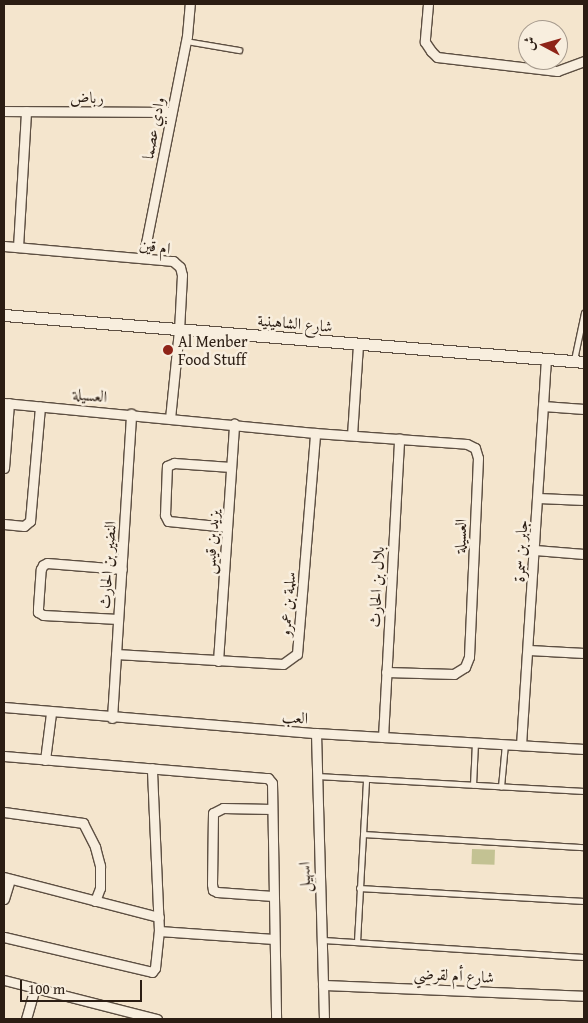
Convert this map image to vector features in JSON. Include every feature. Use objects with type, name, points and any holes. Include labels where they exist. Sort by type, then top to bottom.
[{"type":"street","name":"وادي عصما","points":[[143,258],[186,41],[190,4]]},
{"type":"street","points":[[428,4],[425,42],[430,51],[437,57],[557,71],[584,61]]},
{"type":"street","name":"رباض","points":[[4,111],[171,112]]},
{"type":"street","points":[[18,247],[26,111]]},
{"type":"street","name":"ام قين","points":[[4,246],[173,261],[180,267],[182,275],[179,330],[170,418]]},
{"type":"street","name":"شارع الشاهينية","points":[[4,315],[579,362]]},
{"type":"street","points":[[352,435],[358,345]]},
{"type":"street","name":"جابر بن سمرة","points":[[521,746],[529,650],[546,359]]},
{"type":"street","points":[[4,468],[6,403]]},
{"type":"street","name":"العسيلة","points":[[6,403],[315,433],[467,444],[475,448],[478,458],[469,657],[465,667],[454,674],[386,672]]},
{"type":"street","points":[[4,524],[24,526],[30,521],[40,406]]},
{"type":"street","points":[[543,406],[584,409]]},
{"type":"street","name":"النضير بن الحارث","points":[[112,718],[131,414]]},
{"type":"street","name":"يزيد بن قيس","points":[[218,661],[234,424]]},
{"type":"street","name":"سلمة بن عمرو","points":[[116,654],[283,664],[297,654],[315,433]]},
{"type":"street","name":"بلال بن الحارث","points":[[383,737],[399,438]]},
{"type":"street","points":[[227,527],[168,521],[165,515],[167,466],[174,463],[231,467]]},
{"type":"street","points":[[538,498],[584,500]]},
{"type":"street","points":[[535,550],[584,554]]},
{"type":"street","points":[[118,619],[43,615],[38,612],[41,569],[47,563],[122,570]]},
{"type":"street","points":[[529,650],[584,653]]},
{"type":"street","name":"العب","points":[[4,707],[51,713],[316,733],[584,749]]},
{"type":"street","points":[[45,760],[51,713]]},
{"type":"street","name":"اسهيل","points":[[316,733],[324,1019]]},
{"type":"street","points":[[4,756],[268,778],[272,783],[276,1019]]},
{"type":"street","points":[[4,937],[148,973],[152,972],[155,968],[159,931],[152,768]]},
{"type":"street","points":[[272,809],[223,808],[213,813],[212,884],[213,890],[217,892],[273,896]]},
{"type":"street","points":[[4,812],[83,823],[95,847],[100,866],[100,888],[95,901]]},
{"type":"street","points":[[4,899],[7,878],[158,917]]},
{"type":"street","points":[[159,931],[274,940]]},
{"type":"street","points":[[4,980],[157,1019]]},
{"type":"street","name":"شارع أم لقرضي","points":[[323,984],[584,996]]},
{"type":"street","points":[[26,1019],[35,988]]},
{"type":"lane","points":[[186,41],[239,50]]},
{"type":"lane","points":[[579,362],[584,312]]},
{"type":"lane","points":[[473,785],[475,742]]},
{"type":"lane","points":[[501,786],[505,744]]},
{"type":"lane","points":[[317,776],[584,792]]},
{"type":"lane","points":[[356,942],[366,779]]},
{"type":"lane","points":[[362,834],[584,846]]},
{"type":"lane","points":[[360,888],[584,901]]},
{"type":"lane","points":[[321,940],[584,957]]},
{"type":"shaded area","points":[[472,849],[495,850],[494,865],[471,864]]},
{"type":"place","name":"Al Menber Food Stuff","points":[[168,350]]}]
